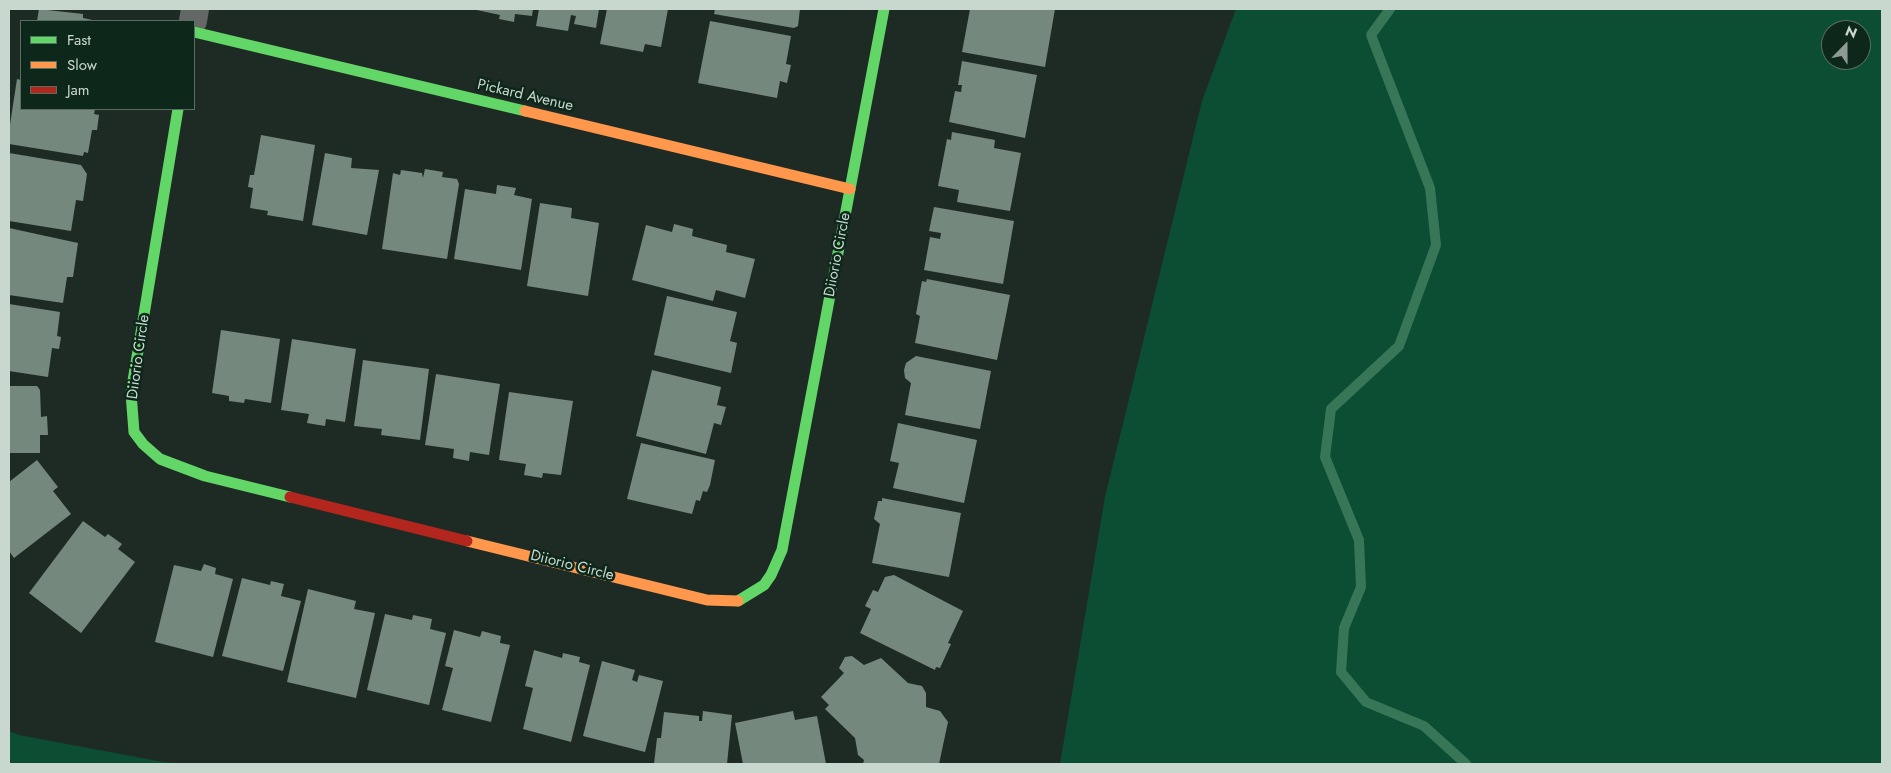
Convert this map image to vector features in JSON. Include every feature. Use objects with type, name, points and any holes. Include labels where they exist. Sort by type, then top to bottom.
[{"type":"street","name":"Diiorio Circle","points":[[178,110],[131,393],[134,432],[143,444],[160,459],[205,476],[707,600],[738,601],[764,585],[771,575],[782,550],[884,9]]},
{"type":"street","name":"Pickard Avenue","points":[[195,32],[850,189]]},
{"type":"green space","points":[[1236,9],[1882,9],[1882,764],[1060,764],[1105,497],[1202,101]]},
{"type":"green space","points":[[9,731],[19,735],[163,762],[191,764],[9,764]]},
{"type":"building","points":[[39,9],[83,14],[83,18],[92,20],[37,20]]},
{"type":"building","points":[[472,9],[533,9],[532,16],[515,14],[514,22],[499,19],[500,15]]},
{"type":"building","points":[[539,9],[599,9],[596,28],[574,24],[576,16],[571,15],[568,31],[536,26]]},
{"type":"building","points":[[607,9],[668,9],[661,47],[645,44],[643,52],[600,44]]},
{"type":"building","points":[[715,9],[800,9],[798,26],[794,28],[714,14]]},
{"type":"building","points":[[970,9],[1055,9],[1045,67],[962,52]]},
{"type":"building","points":[[710,21],[791,36],[786,64],[791,65],[787,83],[780,81],[777,98],[698,83]]},
{"type":"building","points":[[962,61],[1037,75],[1025,138],[949,122],[955,91],[961,92],[962,85],[958,85]]},
{"type":"building","points":[[17,79],[20,80],[20,110],[95,110],[94,114],[99,115],[97,130],[92,130],[88,153],[84,152],[83,156],[9,144],[9,131]]},
{"type":"building","points":[[952,132],[995,140],[994,148],[1021,153],[1010,211],[957,202],[959,190],[938,186],[947,139],[951,140]]},
{"type":"building","points":[[261,135],[315,145],[303,221],[267,215],[268,211],[250,208],[253,188],[248,187],[250,175],[254,175]]},
{"type":"building","points":[[9,153],[81,165],[87,174],[83,201],[76,200],[71,231],[9,221]]},
{"type":"building","points":[[325,153],[352,158],[351,168],[379,170],[367,235],[312,225]]},
{"type":"building","points":[[425,169],[443,172],[442,177],[457,179],[459,184],[447,259],[382,249],[393,173],[400,175],[401,170],[422,173],[423,178]]},
{"type":"building","points":[[497,185],[516,188],[514,195],[532,199],[521,270],[454,259],[465,189],[496,194]]},
{"type":"building","points":[[540,203],[572,208],[571,218],[599,223],[588,296],[527,286]]},
{"type":"building","points":[[934,207],[1014,221],[1003,284],[924,270],[930,237],[940,239],[941,233],[929,231]]},
{"type":"building","points":[[674,224],[693,229],[692,236],[727,245],[726,252],[755,259],[745,298],[716,290],[713,301],[632,280],[646,225],[672,232]]},
{"type":"building","points":[[9,228],[78,243],[73,277],[67,277],[63,303],[9,295]]},
{"type":"building","points":[[927,279],[1010,295],[997,360],[915,343],[920,316],[916,314],[922,281],[926,282]]},
{"type":"building","points":[[667,296],[737,312],[730,341],[737,343],[731,373],[654,355]]},
{"type":"building","points":[[9,304],[60,312],[57,336],[61,337],[59,349],[52,348],[48,377],[9,371]]},
{"type":"building","points":[[221,330],[280,339],[271,403],[245,399],[244,403],[229,401],[229,396],[212,393]]},
{"type":"building","points":[[292,339],[356,349],[345,422],[326,419],[325,426],[307,423],[309,414],[281,410]]},
{"type":"building","points":[[916,356],[991,371],[980,429],[905,415],[911,383],[905,378],[904,370],[906,363]]},
{"type":"building","points":[[363,360],[429,369],[420,440],[381,435],[382,429],[354,426]]},
{"type":"building","points":[[652,370],[721,387],[717,405],[726,407],[721,425],[714,423],[706,454],[636,436]]},
{"type":"building","points":[[436,374],[500,384],[489,455],[470,452],[469,461],[453,458],[454,449],[425,445]]},
{"type":"building","points":[[9,386],[37,386],[40,390],[41,417],[47,416],[48,435],[40,435],[40,453],[9,453]]},
{"type":"building","points":[[509,392],[573,401],[561,475],[543,473],[542,478],[524,475],[526,464],[499,460]]},
{"type":"building","points":[[898,423],[977,440],[964,503],[893,488],[899,463],[890,461]]},
{"type":"building","points":[[641,443],[715,460],[710,485],[707,492],[703,491],[700,501],[696,500],[692,514],[627,499]]},
{"type":"building","points":[[37,460],[58,487],[53,491],[71,514],[14,558],[9,551],[9,482]]},
{"type":"building","points":[[882,498],[961,513],[949,577],[872,563],[880,524],[874,519],[878,501],[882,501]]},
{"type":"building","points":[[83,521],[105,537],[108,534],[122,544],[118,549],[135,562],[81,633],[29,593]]},
{"type":"building","points":[[204,564],[216,568],[215,574],[233,579],[213,657],[155,642],[174,565],[201,571]]},
{"type":"building","points":[[894,575],[963,611],[948,643],[951,644],[940,668],[936,667],[935,670],[860,633],[871,609],[865,606],[873,590],[878,592],[885,577]]},
{"type":"building","points":[[242,578],[270,585],[271,581],[284,584],[281,596],[301,601],[283,671],[222,656]]},
{"type":"building","points":[[308,589],[356,601],[354,609],[375,613],[356,698],[287,682]]},
{"type":"building","points":[[385,614],[412,620],[413,615],[432,619],[430,629],[446,633],[429,705],[367,690]]},
{"type":"building","points":[[454,630],[480,637],[482,631],[501,636],[500,643],[510,645],[491,722],[442,710],[453,668],[445,666]]},
{"type":"building","points":[[534,650],[562,658],[563,653],[580,657],[579,662],[590,665],[571,742],[523,729],[533,688],[525,686]]},
{"type":"building","points":[[852,656],[864,665],[881,658],[908,683],[922,686],[926,693],[926,707],[940,711],[948,722],[939,764],[863,764],[864,760],[858,755],[855,738],[825,709],[829,705],[821,697],[844,673],[839,668],[845,657]]},
{"type":"building","points":[[602,661],[635,670],[632,680],[637,682],[639,675],[663,681],[645,752],[583,736]]},
{"type":"building","points":[[703,711],[732,715],[727,764],[654,764],[657,738],[661,738],[664,712],[699,716],[699,721],[702,721]]},
{"type":"building","points":[[793,711],[795,720],[817,716],[826,764],[743,764],[735,723]]},
{"type":"waterway","points":[[1390,9],[1371,35],[1430,188],[1436,245],[1399,346],[1331,409],[1325,457],[1359,540],[1361,587],[1344,628],[1341,672],[1366,702],[1424,726],[1466,764]]},
{"type":"traffic: fast","points":[[738,601],[764,585],[771,575],[782,550],[884,9]]},
{"type":"traffic: fast","points":[[195,32],[525,111]]},
{"type":"traffic: fast","points":[[178,110],[131,393],[134,432],[143,444],[160,459],[205,476],[290,497]]},
{"type":"traffic: slow","points":[[525,111],[850,189]]},
{"type":"traffic: slow","points":[[467,541],[707,600],[738,601]]},
{"type":"traffic: jam","points":[[290,497],[467,541]]}]
